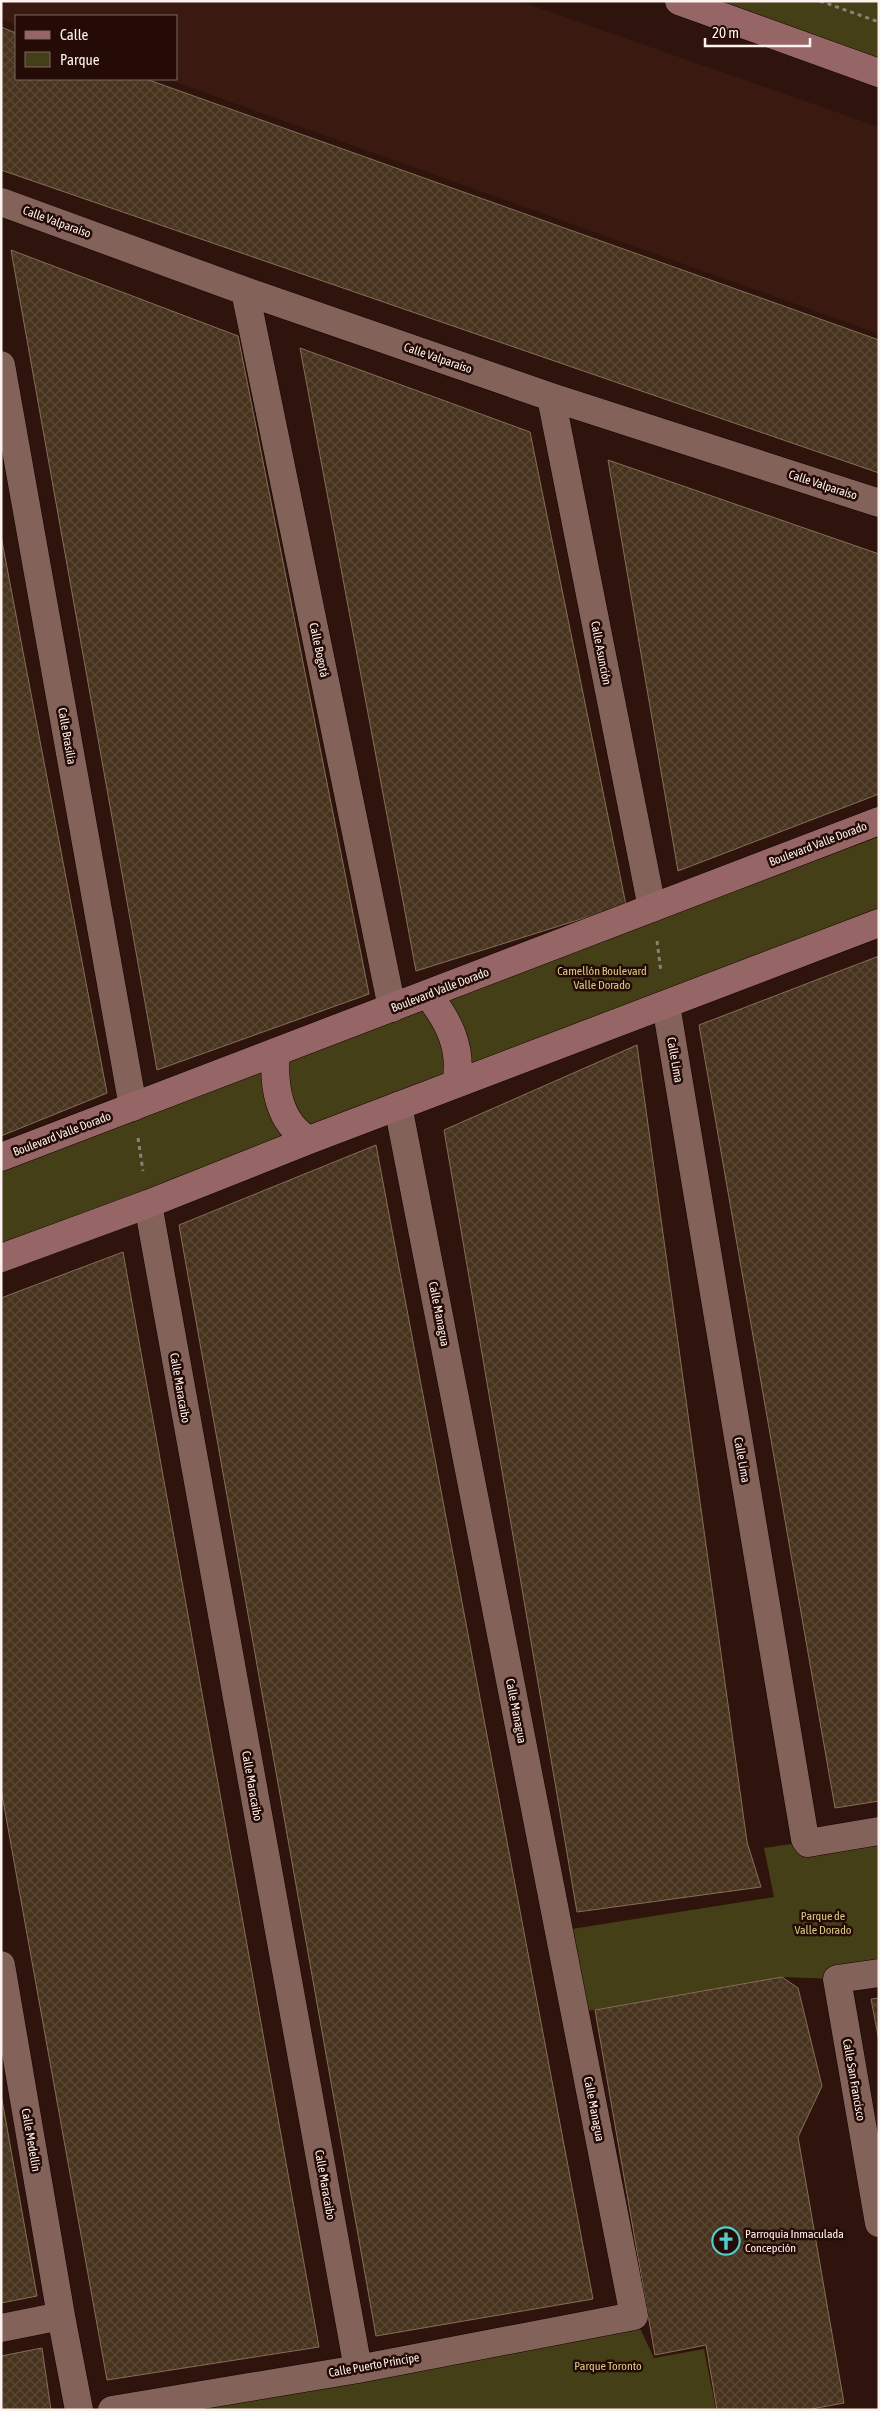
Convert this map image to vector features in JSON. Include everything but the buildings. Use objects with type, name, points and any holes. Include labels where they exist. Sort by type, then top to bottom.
[{"type":"street","points":[[679,1],[879,73]]},
{"type":"street","name":"Calle Valparaíso","points":[[1,202],[245,291],[551,398],[879,503]]},
{"type":"street","name":"Calle Bogotá","points":[[245,291],[392,1008]]},
{"type":"street","name":"Calle Brasilia","points":[[1,365],[134,1107]]},
{"type":"street","name":"Calle Asunción","points":[[551,398],[652,908]]},
{"type":"street","name":"Boulevard Valle Dorado","points":[[1,1157],[879,821]]},
{"type":"street","points":[[1,1258],[148,1204],[309,1140],[879,922]]},
{"type":"street","points":[[428,995],[442,1012],[452,1032],[458,1054],[456,1084]]},
{"type":"street","name":"Calle Lima","points":[[666,1005],[805,1839],[808,1843],[879,1831]]},
{"type":"street","points":[[276,1053],[274,1075],[278,1097],[286,1118],[301,1135],[309,1140]]},
{"type":"street","name":"Calle Managua","points":[[398,1106],[634,2316]]},
{"type":"street","name":"Calle Maracaibo","points":[[148,1204],[358,2368]]},
{"type":"street","name":"Calle Medellín","points":[[1,1965],[61,2316]]},
{"type":"street","name":"Calle San Francisco","points":[[879,1973],[837,1979],[879,2223]]},
{"type":"street","points":[[1,2328],[61,2316],[79,2410]]},
{"type":"street","name":"Calle Puerto Príncipe","points":[[112,2410],[358,2368],[634,2316]]},
{"type":"path","points":[[820,1],[879,22]]},
{"type":"path","points":[[652,908],[666,1005]]},
{"type":"path","points":[[134,1107],[148,1204]]},
{"type":"shaded area","points":[[1,1],[519,1],[879,127],[879,334],[170,80],[178,80],[178,15],[15,15],[15,25],[1,19]]},
{"type":"green space","points":[[686,1],[879,1],[879,70]]},
{"type":"green space","name":"Camellón Boulevard Valle Dorado","points":[[879,826],[879,919],[1,1256],[1,1157]]},
{"type":"green space","name":"Parque de Valle Dorado","points":[[879,1831],[879,1973],[837,1979],[782,1977],[576,2013],[559,1931],[774,1897],[764,1848]]},
{"type":"green space","name":"Parque Toronto","points":[[634,2316],[654,2358],[704,2349],[716,2410],[112,2410]]},
{"type":"place","name":"Parroquia Inmaculada Concepción","points":[[726,2241]]}]
